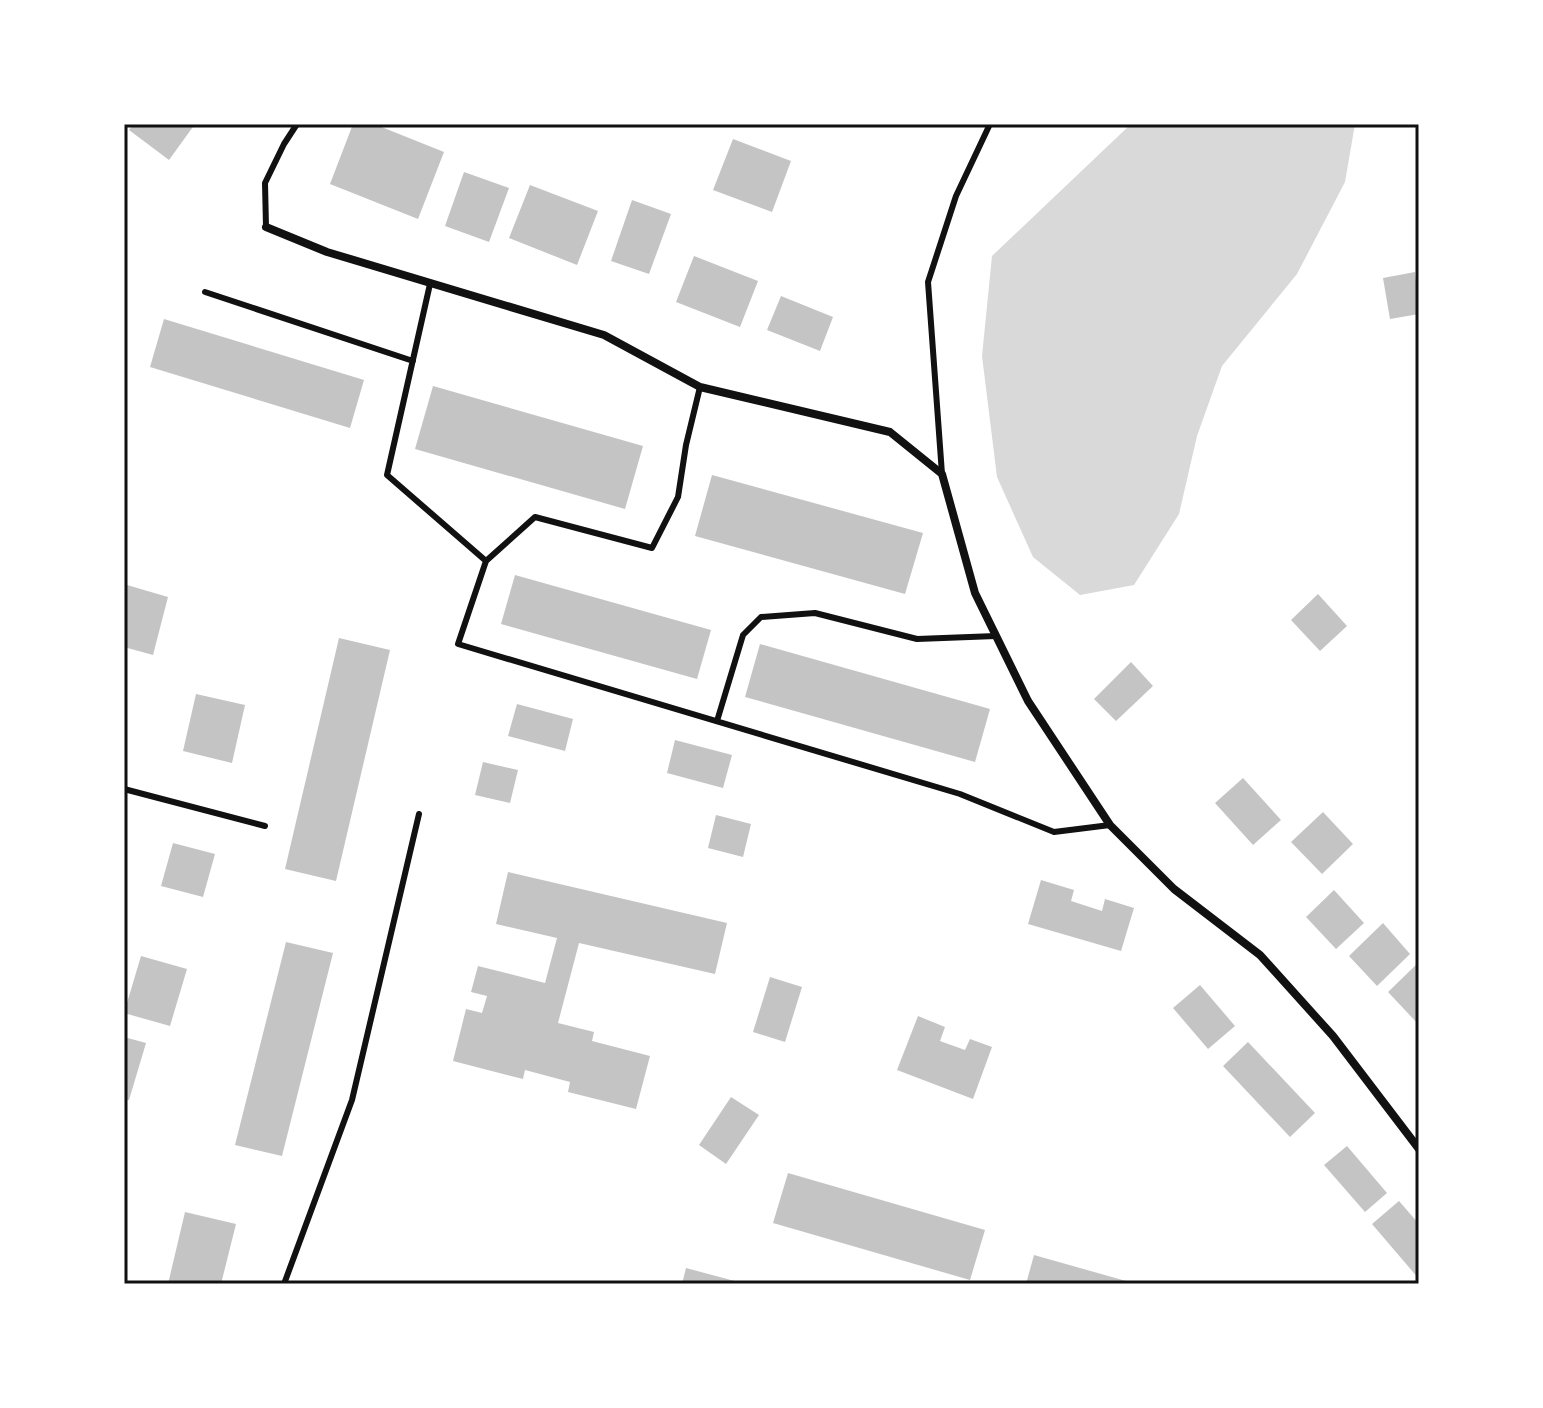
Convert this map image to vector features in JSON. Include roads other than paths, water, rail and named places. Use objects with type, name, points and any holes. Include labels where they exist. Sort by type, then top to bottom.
[{"type":"street","points":[[266,227],[327,252],[604,335],[700,387],[890,432],[942,474],[975,593],[1028,701],[1110,825],[1174,889],[1260,955],[1333,1036],[1419,1149]]},
{"type":"lane","points":[[266,227],[265,183],[297,124]]},
{"type":"lane","points":[[942,474],[928,282],[956,196],[990,124]]},
{"type":"lane","points":[[430,284],[387,475],[486,561]]},
{"type":"lane","points":[[205,292],[413,361]]},
{"type":"lane","points":[[700,387],[678,497],[652,548],[535,517],[486,561],[458,644],[960,794],[1054,832],[1110,825]]},
{"type":"lane","points":[[717,721],[743,635],[761,617],[815,613],[917,639],[996,636]]},
{"type":"lane","points":[[124,789],[265,826]]},
{"type":"lane","points":[[284,1284],[352,1100],[419,814]]}]
